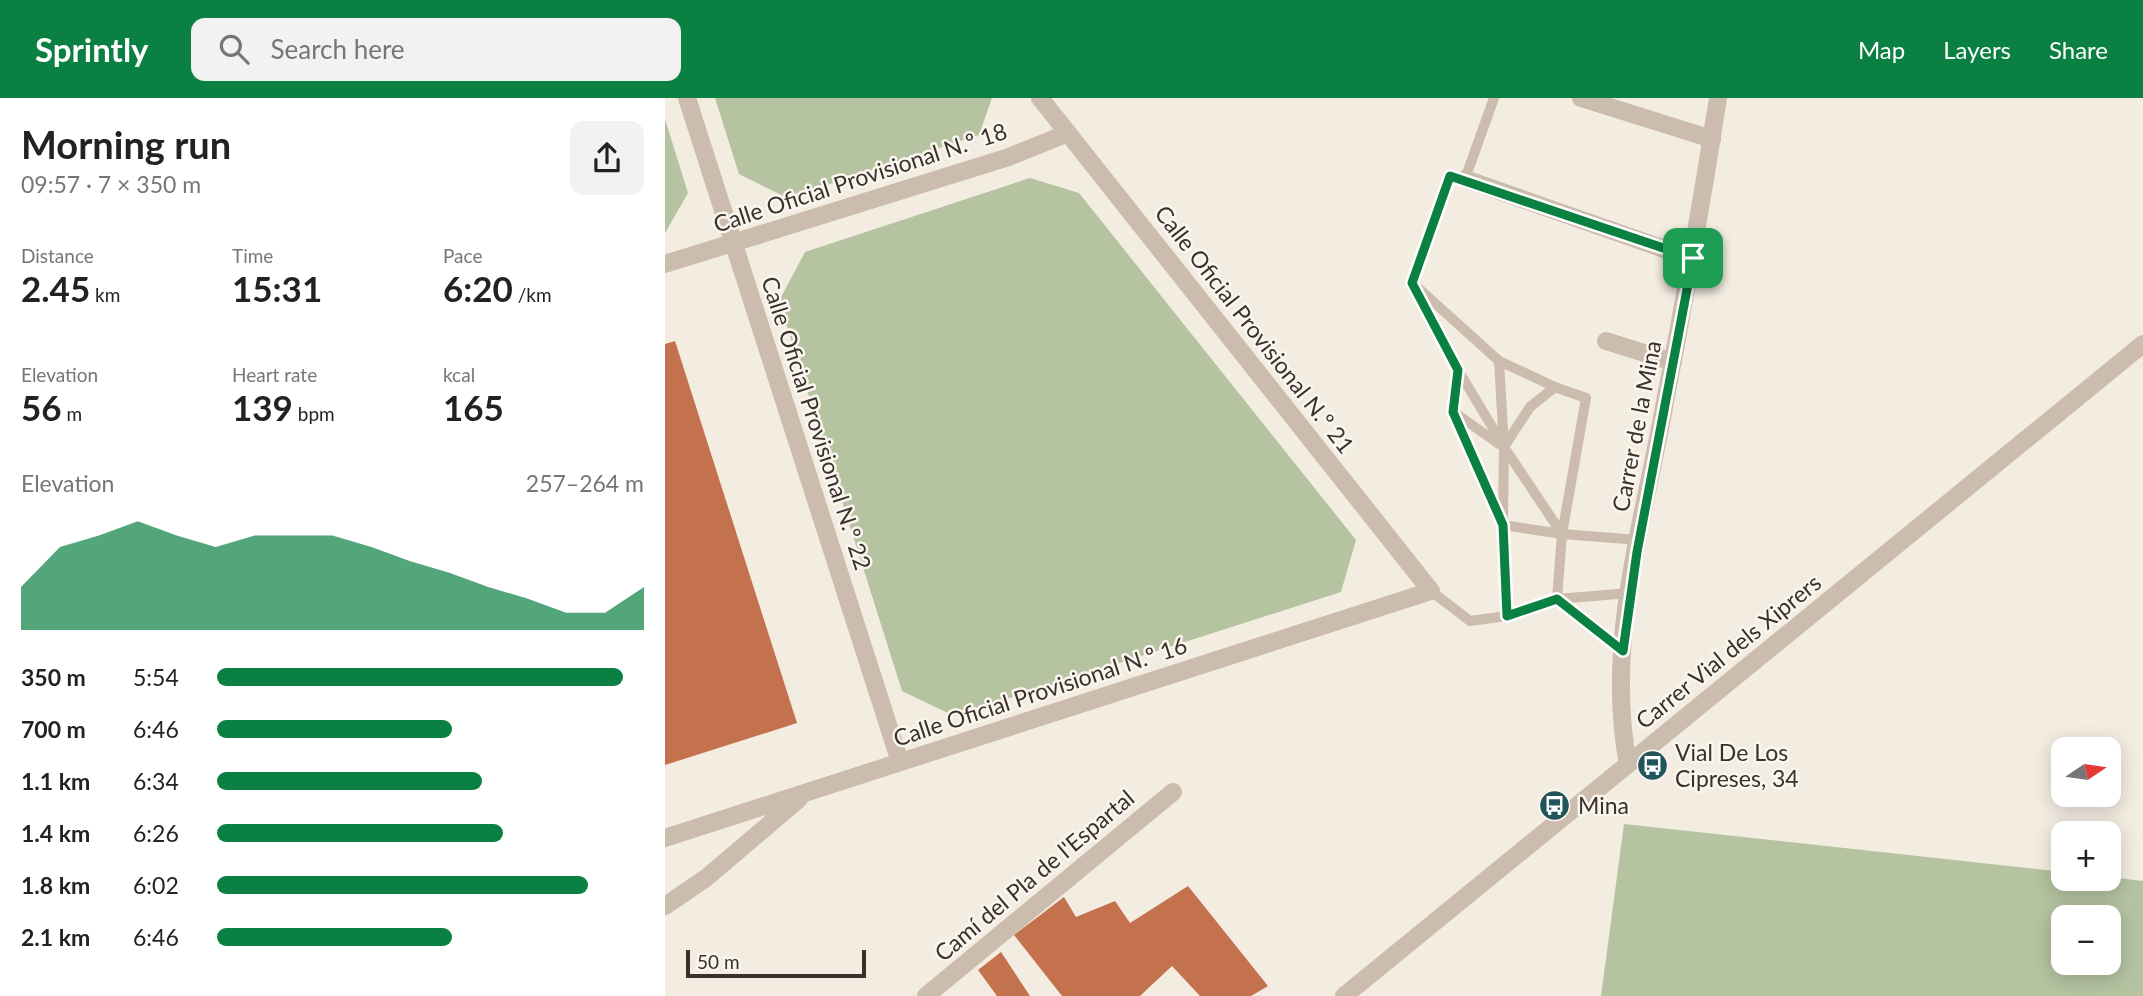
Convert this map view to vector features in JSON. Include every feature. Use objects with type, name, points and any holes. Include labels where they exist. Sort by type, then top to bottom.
[{"type":"street","name":"Calle Oficial Provisional N.º 22","points":[[687,98],[900,762]]},
{"type":"street","name":"Calle Oficial Provisional N.º 21","points":[[1040,98],[1431,591]]},
{"type":"street","points":[[1581,98],[1711,139]]},
{"type":"street","name":"Carrer de la Mina","points":[[1628,764],[1620,719],[1623,651],[1630,593],[1693,258],[1718,98]]},
{"type":"street","name":"Calle Oficial Provisional N.º 18","points":[[665,264],[1009,157],[1068,133]]},
{"type":"street","points":[[1465,178],[1560,214],[1693,258]]},
{"type":"street","points":[[1606,341],[1673,362]]},
{"type":"street","name":"Carrer Vial dels Xiprers","points":[[1345,996],[2143,344]]},
{"type":"street","name":"Calle Oficial Provisional N.º 16","points":[[665,838],[1431,591]]},
{"type":"street","points":[[665,906],[706,878],[807,792]]},
{"type":"street","name":"Camí del Pla de l'Espartal","points":[[926,996],[1173,792]]},
{"type":"lane","points":[[1493,98],[1465,178],[1450,176],[1412,283],[1458,370],[1504,447],[1563,534]]},
{"type":"lane","points":[[1412,283],[1499,361],[1586,398],[1563,534],[1557,599]]},
{"type":"lane","points":[[1499,361],[1504,447],[1503,525],[1507,616]]},
{"type":"lane","points":[[1458,370],[1453,412],[1503,525]]},
{"type":"lane","points":[[1504,447],[1530,407],[1555,387]]},
{"type":"lane","points":[[1453,412],[1504,447]]},
{"type":"lane","points":[[1503,525],[1563,534],[1639,540]]},
{"type":"lane","points":[[1431,591],[1470,621],[1507,616],[1557,599],[1630,593]]},
{"type":"lane","points":[[1557,599],[1623,651]]},
{"type":"green space","points":[[715,98],[992,98],[979,135],[787,198],[739,174]]},
{"type":"green space","points":[[665,119],[688,193],[665,233]]},
{"type":"green space","points":[[1030,178],[1079,193],[1356,540],[1341,592],[954,716],[902,691],[779,301],[805,252]]},
{"type":"green space","points":[[1624,824],[2051,871],[2051,891],[2121,891],[2121,878],[2143,881],[2143,996],[1601,996]]},
{"type":"building","points":[[675,341],[797,723],[665,765],[665,344]]},
{"type":"building","points":[[1188,886],[1268,986],[1251,996],[1200,996],[1172,966],[1140,996],[1062,996],[1014,935],[1064,897],[1076,917],[1115,901],[1130,923]]},
{"type":"building","points":[[1001,952],[1030,996],[997,996],[978,970]]},
{"type":"place","name":"Vial De Los Cipreses, 34","points":[[1652,765]]},
{"type":"place","name":"Mina","points":[[1555,805]]},
{"type":"route","points":[[1450,176],[1465,178],[1548,210],[1693,258],[1637,552],[1623,651],[1557,599],[1507,616],[1503,525],[1453,412],[1458,370],[1412,283],[1450,176]]}]
